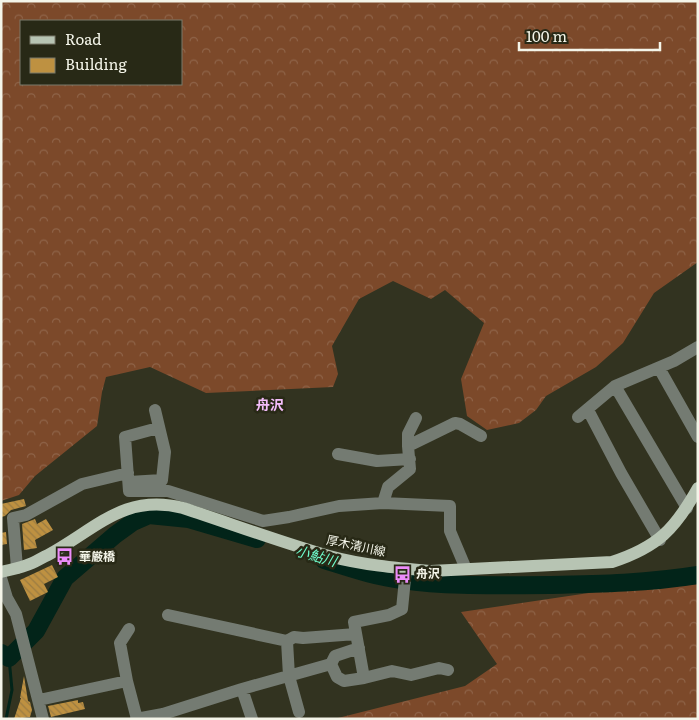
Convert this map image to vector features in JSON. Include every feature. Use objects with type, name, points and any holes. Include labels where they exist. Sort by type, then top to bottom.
[{"type":"main road","name":"厚木清川線","points":[[1,572],[28,565],[57,550],[107,518],[130,507],[186,502],[329,556],[406,573],[612,562],[634,555],[660,540],[687,508],[698,488]]},
{"type":"street","points":[[660,540],[622,473],[583,414],[615,386],[696,352]]},
{"type":"street","points":[[659,368],[698,437]]},
{"type":"street","points":[[615,386],[687,508]]},
{"type":"street","points":[[17,568],[14,518],[26,515],[82,484],[128,478],[162,480],[165,452],[155,410]]},
{"type":"street","points":[[383,503],[388,487],[410,469],[408,434],[416,418]]},
{"type":"street","points":[[408,446],[455,422],[481,436]]},
{"type":"street","points":[[158,428],[125,437],[129,491],[168,491],[186,502],[263,520],[289,517],[339,506],[383,503],[450,506],[450,531],[466,570]]},
{"type":"street","points":[[338,454],[377,461],[410,459]]},
{"type":"street","points":[[364,678],[354,622],[389,615],[402,609],[406,573]]},
{"type":"street","points":[[1,578],[7,598],[16,614],[43,719]]},
{"type":"street","points":[[168,615],[287,641],[294,637],[356,634]]},
{"type":"street","points":[[129,629],[120,643],[137,719],[164,714],[242,689],[331,664],[335,656],[359,648]]},
{"type":"street","points":[[287,641],[290,676],[299,712]]},
{"type":"street","points":[[331,664],[337,677],[344,681],[392,671],[411,675],[439,668],[448,670]]},
{"type":"street","points":[[37,695],[127,681]]},
{"type":"street","points":[[242,689],[252,719]]},
{"type":"green space","points":[[1,1],[698,1],[698,262],[654,293],[623,343],[596,367],[546,396],[536,410],[519,423],[487,430],[467,416],[461,379],[484,323],[445,290],[431,299],[393,281],[359,299],[332,346],[338,374],[333,387],[206,393],[150,367],[106,377],[97,426],[35,476],[19,495],[1,501]]},
{"type":"green space","points":[[698,584],[698,719],[334,719],[465,686],[497,664],[461,612],[609,590]]},
{"type":"building","points":[[24,499],[26,506],[11,510],[1,517],[1,504]]},
{"type":"building","points":[[35,519],[37,524],[46,519],[53,530],[35,540],[37,548],[24,550],[22,524]]},
{"type":"building","points":[[6,532],[7,544],[1,545],[1,533]]},
{"type":"building","points":[[52,565],[58,577],[44,584],[48,592],[30,601],[20,580]]},
{"type":"building","points":[[24,676],[28,701],[32,710],[30,717],[14,719],[21,698]]},
{"type":"building","points":[[78,700],[78,703],[83,702],[85,709],[51,717],[48,706]]},
{"type":"waterway","name":"小鮎川","points":[[1,653],[9,658],[36,631],[65,578],[133,522],[149,515],[189,519],[257,539]]},
{"type":"waterway","name":"小鮎川","points":[[324,560],[392,579],[457,585],[605,584],[698,575]]},
{"type":"waterway","points":[[6,719],[12,690],[9,658]]},
{"type":"place","name":"華厳橋","points":[[65,557]]},
{"type":"place","name":"舟沢","points":[[402,574]]},
{"type":"district","name":"舟沢","points":[[270,405]]}]
